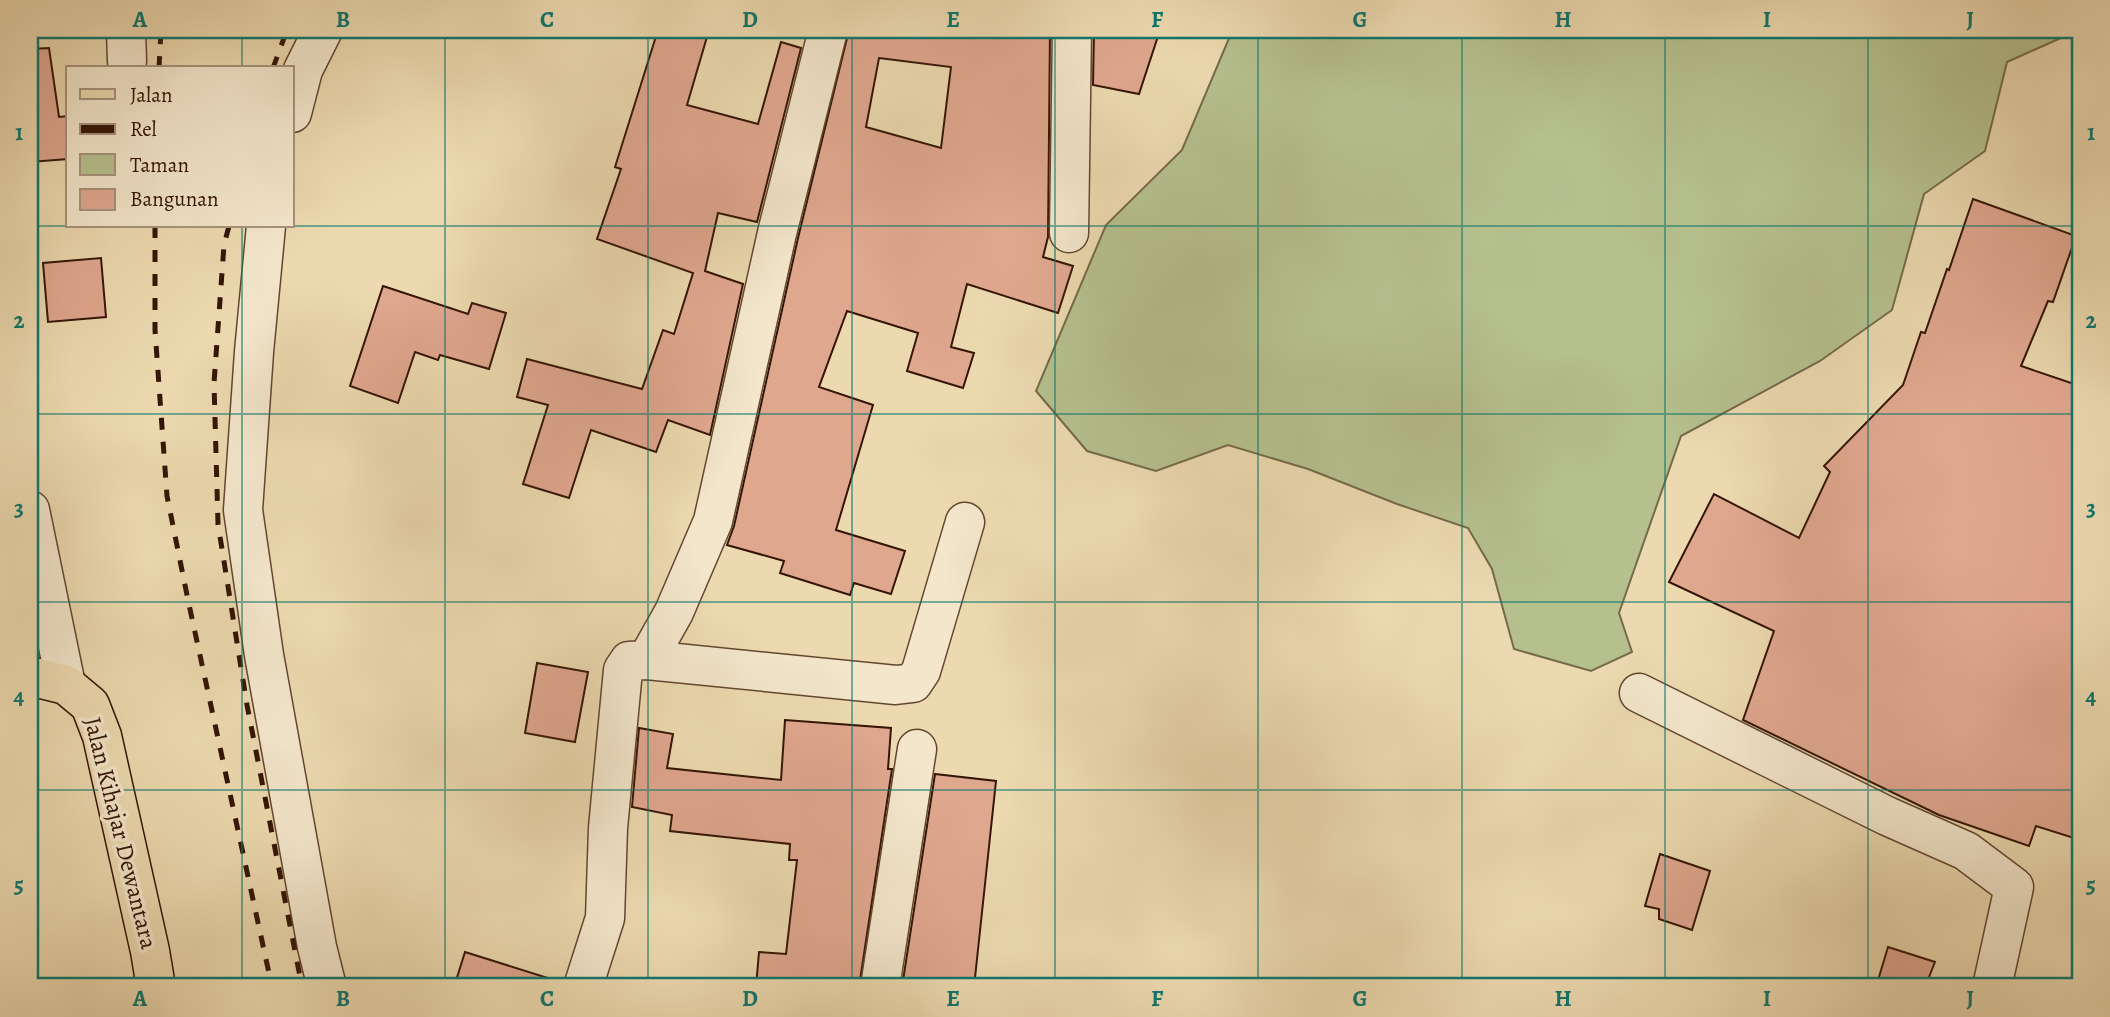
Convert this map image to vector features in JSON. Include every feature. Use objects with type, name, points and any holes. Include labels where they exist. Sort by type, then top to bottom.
[{"type":"main road","name":"Jalan Kihajar Dewantara","points":[[30,676],[66,685],[90,705],[102,736],[156,987]]},
{"type":"street","points":[[294,105],[303,70],[323,30]]},
{"type":"street","points":[[646,660],[674,612],[713,521],[777,233],[828,30]]},
{"type":"street","points":[[1069,233],[1072,30]]},
{"type":"street","points":[[266,228],[243,510],[266,668],[317,947],[327,987]]},
{"type":"street","points":[[30,510],[66,685]]},
{"type":"street","points":[[583,987],[605,918],[608,828],[623,670],[629,661],[646,660],[896,685],[913,683],[921,671],[965,522]]},
{"type":"street","points":[[1639,693],[1887,816],[1966,851],[2014,887],[1992,987]]},
{"type":"street","points":[[880,987],[917,749]]},
{"type":"green space","points":[[1218,30],[2080,30],[2080,43],[2072,33],[2007,62],[1985,151],[1924,194],[1892,310],[1820,361],[1681,436],[1619,613],[1632,652],[1591,671],[1514,649],[1492,569],[1468,528],[1308,469],[1228,445],[1156,471],[1087,451],[1036,391],[1106,225],[1182,150],[1230,36]]},
{"type":"building","points":[[658,30],[709,30],[687,105],[758,124],[781,42],[801,48],[757,222],[718,213],[705,271],[743,284],[710,435],[668,420],[656,452],[591,430],[569,498],[523,484],[548,405],[517,397],[527,359],[642,389],[663,330],[674,334],[693,273],[597,239],[621,169],[615,167]]},
{"type":"building","points":[[849,30],[983,30],[1032,36],[1036,30],[1050,30],[1048,237],[1043,257],[1073,266],[1058,313],[967,284],[951,347],[974,353],[963,388],[907,371],[918,333],[847,311],[819,387],[873,405],[836,530],[905,551],[891,594],[854,583],[850,595],[780,573],[784,561],[727,545],[734,526],[798,238]],"holes":[[[879,58],[951,67],[941,148],[866,127]]]},
{"type":"building","points":[[1094,30],[1160,30],[1139,94],[1093,85]]},
{"type":"building","points":[[49,48],[59,117],[66,116],[66,159],[30,162],[30,49]]},
{"type":"building","points":[[1973,199],[2076,236],[2053,302],[2048,301],[2021,366],[2080,386],[2080,840],[2036,826],[2029,846],[1939,815],[1743,720],[1774,631],[1669,582],[1714,494],[1799,538],[1830,472],[1824,466],[1903,385],[1921,332],[1925,333],[1947,269],[1949,270]]},
{"type":"building","points":[[101,258],[106,317],[48,322],[43,263]]},
{"type":"building","points":[[383,286],[468,314],[472,303],[506,313],[489,369],[440,355],[438,360],[415,352],[398,403],[350,386]]},
{"type":"building","points":[[537,663],[588,672],[575,742],[525,733]]},
{"type":"building","points":[[785,720],[891,728],[888,769],[892,769],[859,987],[756,987],[759,952],[786,954],[797,860],[789,860],[790,844],[670,831],[672,815],[632,807],[639,728],[673,734],[667,768],[781,780]]},
{"type":"building","points":[[935,774],[996,781],[974,987],[902,987]]},
{"type":"building","points":[[1660,854],[1710,871],[1692,930],[1659,919],[1659,909],[1645,906]]},
{"type":"building","points":[[1888,947],[1935,962],[1925,987],[1876,987]]},
{"type":"building","points":[[465,952],[554,980],[553,987],[454,987]]},
{"type":"railway","points":[[159,66],[161,30]]},
{"type":"railway","points":[[274,66],[287,30]]},
{"type":"railway","points":[[155,228],[155,330],[167,496],[272,987]]},
{"type":"railway","points":[[228,228],[224,245],[214,383],[218,524],[247,705],[302,987]]}]
